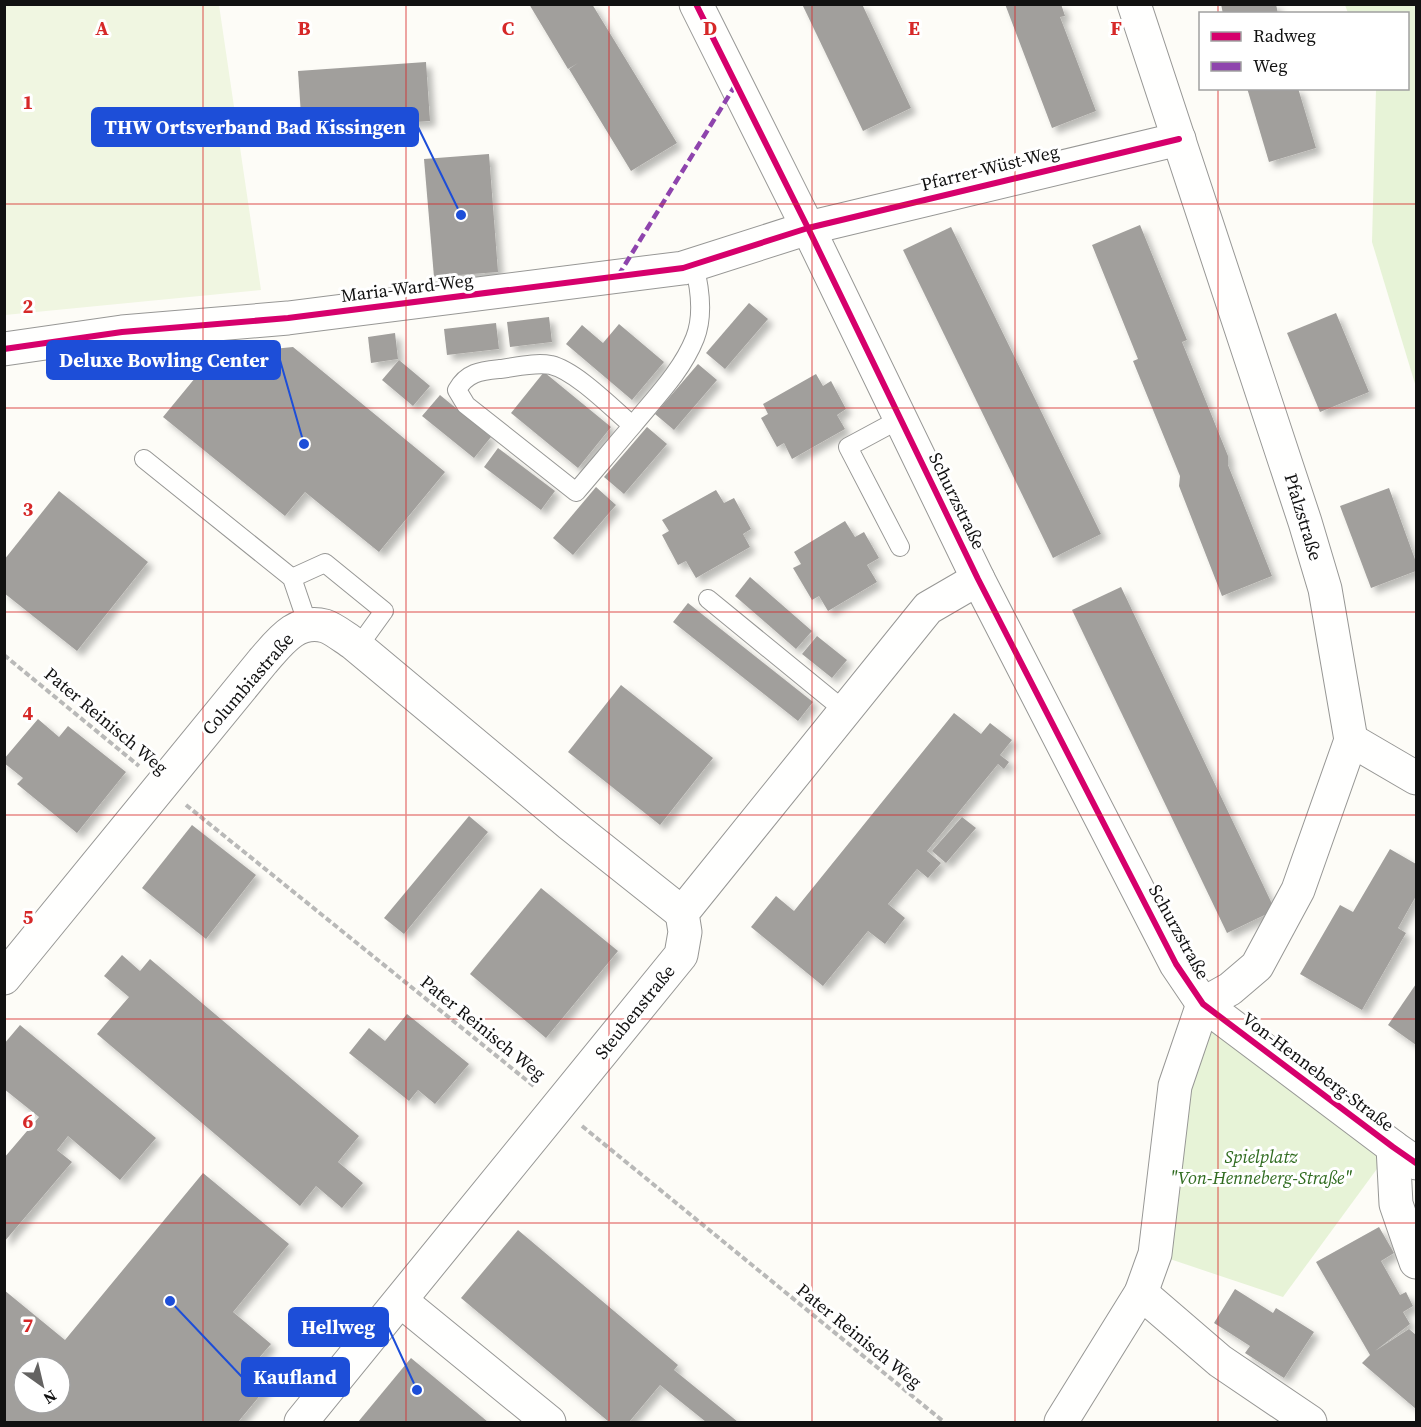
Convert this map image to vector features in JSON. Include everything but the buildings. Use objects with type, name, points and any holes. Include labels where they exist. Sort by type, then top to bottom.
[{"type":"street","name":"Schurzstraße","points":[[696,4],[808,228],[978,579],[1176,964],[1203,1004]]},
{"type":"street","name":"Pfalzstraße","points":[[1134,4],[1322,578],[1351,740],[1298,890],[1257,966],[1230,989],[1203,1004]]},
{"type":"street","name":"Pfarrer-Wüst-Weg","points":[[808,228],[1179,139]]},
{"type":"street","name":"Maria-Ward-Weg","points":[[4,349],[122,332],[288,318],[683,268],[808,228]]},
{"type":"street","points":[[682,913],[928,608],[978,579]]},
{"type":"street","name":"Columbiastraße","points":[[4,978],[263,661],[289,632],[308,625],[325,626],[358,647],[570,824],[682,913]]},
{"type":"street","points":[[1351,740],[1416,778]]},
{"type":"street","name":"Steubenstraße","points":[[301,1422],[681,956],[685,932],[682,913]]},
{"type":"street","points":[[1060,1422],[1141,1293],[1155,1254],[1175,1086],[1203,1004]]},
{"type":"street","name":"Von-Henneberg-Straße","points":[[1203,1004],[1405,1155],[1396,1204],[1416,1262]]},
{"type":"street","points":[[1141,1293],[1220,1361],[1310,1422]]},
{"type":"street","points":[[401,1301],[549,1422]]},
{"type":"lane","points":[[632,425],[570,373],[550,365],[526,365],[482,371],[464,379],[457,390],[466,405],[576,492],[632,425],[677,370],[695,337],[700,314],[700,288],[694,265]]},
{"type":"lane","points":[[900,419],[848,447],[900,547]]},
{"type":"lane","points":[[144,459],[292,578],[308,625]]},
{"type":"lane","points":[[292,578],[325,563],[384,611],[358,647]]},
{"type":"lane","points":[[708,598],[845,711]]},
{"type":"green space","points":[[5,4],[219,5],[261,290],[5,315]]},
{"type":"green space","points":[[1345,5],[1416,5],[1416,387],[1372,242],[1376,90],[1409,90],[1409,12],[1348,12]]},
{"type":"green space","name":"Spielplatz \"Von-Henneberg-Straße\"","points":[[1203,1004],[1393,1147],[1283,1297],[1155,1254]]},
{"type":"marked path","points":[[618,276],[736,84]]},
{"type":"cycle path","points":[[696,4],[808,228],[978,579],[1176,964],[1203,1004],[1416,1163]]},
{"type":"cycle path","points":[[4,349],[122,332],[288,318],[683,268],[808,228],[1179,139]]},
{"type":"place","name":"THW Ortsverband Bad Kissingen","points":[[461,215]]},
{"type":"place","name":"Deluxe Bowling Center","points":[[304,444]]},
{"type":"place","name":"Kaufland","points":[[170,1301]]},
{"type":"place","name":"Hellweg","points":[[417,1390]]}]
